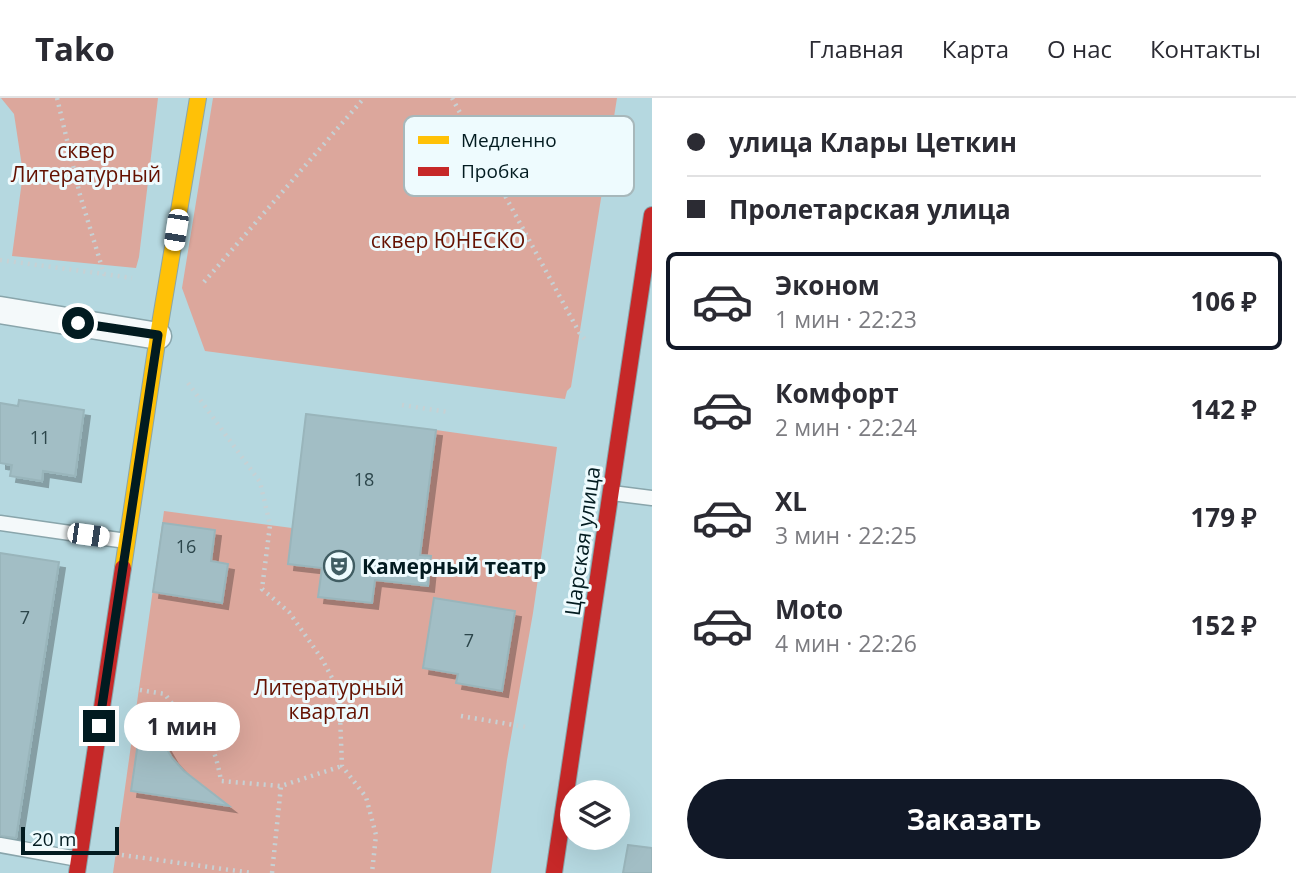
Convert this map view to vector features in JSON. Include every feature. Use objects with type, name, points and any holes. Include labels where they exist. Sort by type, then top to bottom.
[{"type":"street","points":[[78,866],[158,335],[198,98]]},
{"type":"street","name":"Царская улица","points":[[554,873],[652,215]]},
{"type":"street","points":[[0,310],[158,335]]},
{"type":"lane","points":[[610,493],[652,498]]},
{"type":"lane","points":[[0,523],[127,541]]},
{"type":"lane","points":[[0,845],[78,866]]},
{"type":"path","points":[[57,98],[80,195],[104,274]]},
{"type":"path","points":[[200,286],[364,98]]},
{"type":"path","points":[[452,98],[462,116]]},
{"type":"path","points":[[505,196],[587,342]]},
{"type":"path","points":[[0,260],[142,279]]},
{"type":"path","points":[[187,382],[260,482],[270,525],[262,589],[289,612],[322,659],[339,691],[342,766],[366,796],[376,835],[372,873]]},
{"type":"path","points":[[402,405],[448,412]]},
{"type":"path","points":[[133,689],[165,694],[173,706],[191,718],[205,734],[217,756],[221,781],[281,786],[342,766]]},
{"type":"path","points":[[461,716],[526,727]]},
{"type":"path","points":[[272,873],[281,786]]},
{"type":"path","points":[[109,853],[252,873]]},
{"type":"green space","name":"сквер Литературный","points":[[1,98],[158,98],[136,268],[12,256],[23,173],[14,114]]},
{"type":"green space","name":"сквер ЮНЕСКО","points":[[213,98],[617,98],[614,116],[404,116],[404,196],[601,196],[571,387],[565,399],[205,351],[182,288]]},
{"type":"green space","name":"Литературный квартал","points":[[306,414],[557,447],[491,873],[113,873],[164,511],[292,528]]},
{"type":"building","points":[[19,400],[84,410],[75,476],[43,471],[42,481],[10,476],[12,465],[0,463],[0,403],[18,406]]},
{"type":"building","points":[[306,414],[436,430],[420,555],[431,556],[428,586],[375,580],[372,603],[318,597],[322,568],[288,564]]},
{"type":"building","points":[[163,523],[215,530],[211,561],[228,564],[222,603],[153,592]]},
{"type":"building","points":[[0,553],[59,562],[16,838],[0,836]]},
{"type":"building","points":[[434,598],[515,611],[502,691],[456,683],[458,674],[423,668]]},
{"type":"building","points":[[143,708],[172,758],[184,771],[229,806],[131,791]]},
{"type":"building","points":[[630,845],[652,848],[652,873],[623,873]]},
{"type":"traffic: slow","points":[[123,568],[198,98]]},
{"type":"traffic: jam","points":[[554,873],[652,215]]},
{"type":"traffic: jam","points":[[77,873],[123,568]]},
{"type":"place","name":"Камерный театр","points":[[339,566]]},
{"type":"route","points":[[78,323],[158,335],[99,726]]}]
